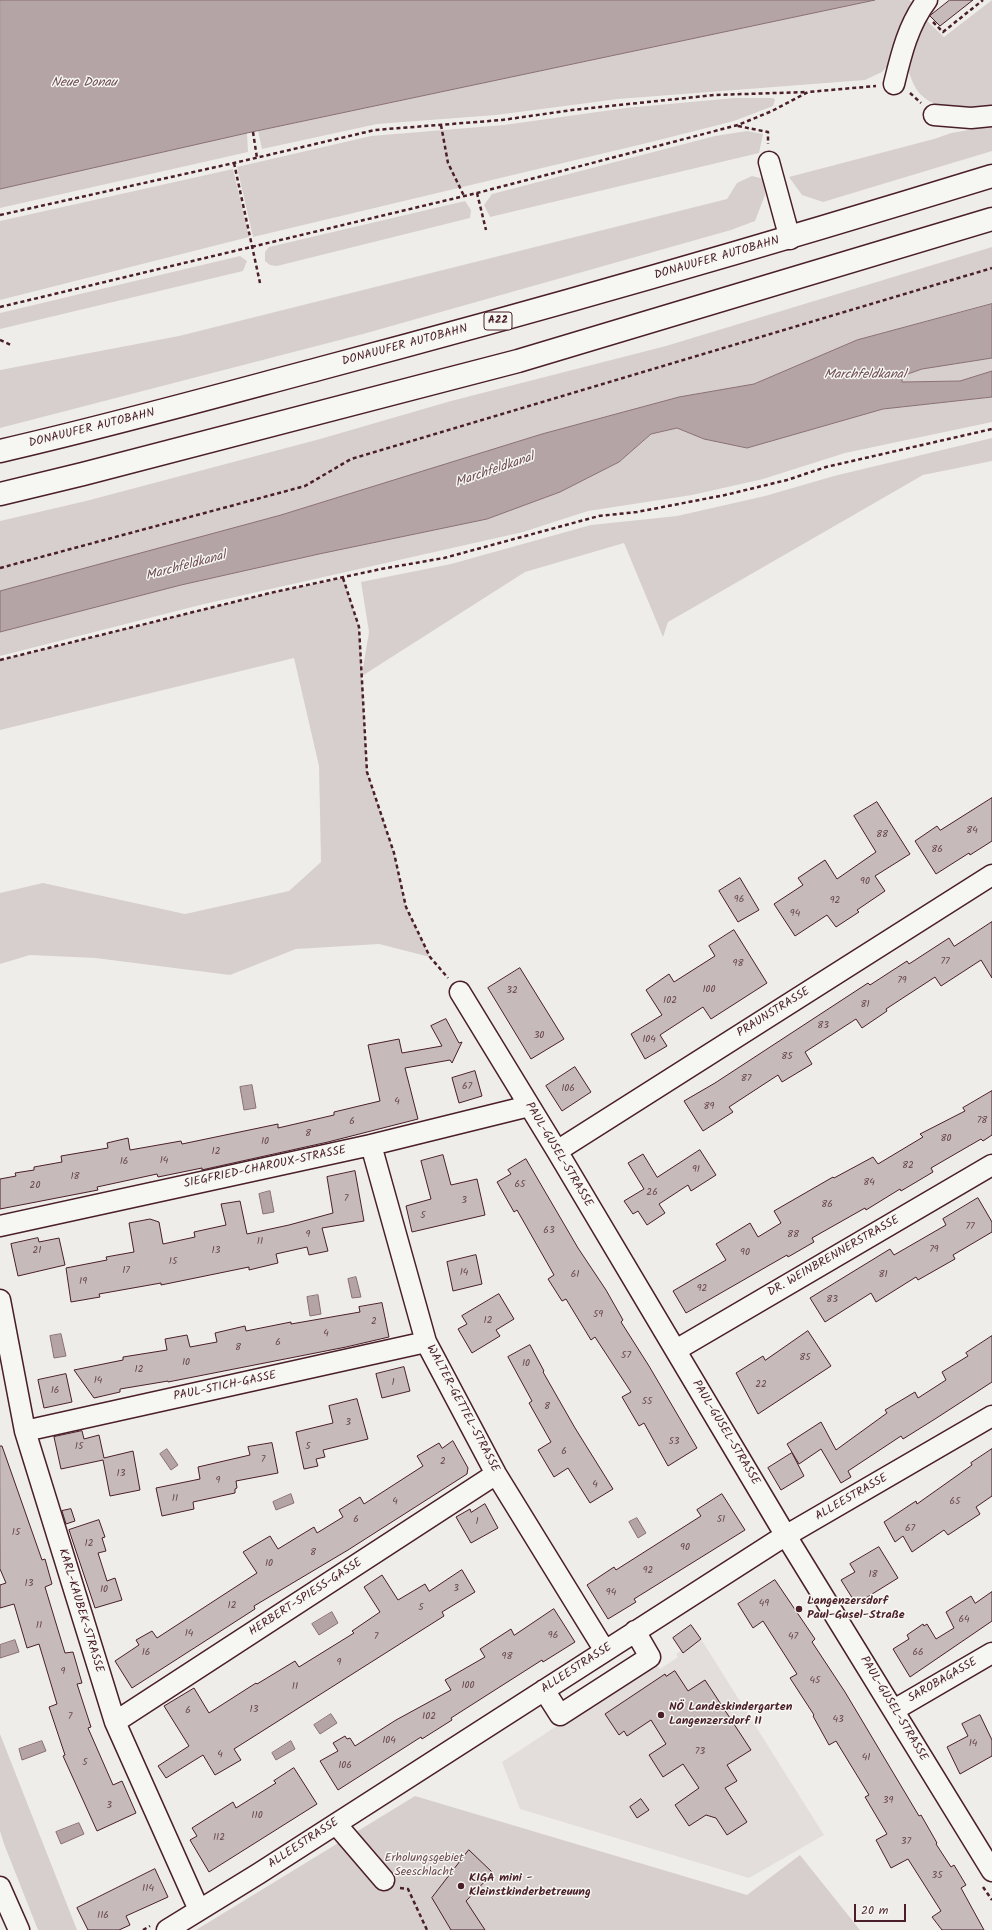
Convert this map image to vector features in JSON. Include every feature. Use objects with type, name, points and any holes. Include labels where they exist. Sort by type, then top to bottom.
[{"type":"highway","name":"DONAUUFER AUTOBAHN","points":[[0,451],[80,433],[497,322],[790,238],[992,176]]},
{"type":"highway","points":[[0,494],[83,474],[518,361],[992,219]]},
{"type":"street","points":[[894,84],[906,36],[924,4]]},
{"type":"street","points":[[934,115],[971,118],[992,116]]},
{"type":"street","points":[[769,162],[790,238]]},
{"type":"street","name":"PRAUNSTRASSE","points":[[557,1151],[992,875]]},
{"type":"street","name":"PAUL-GUSEL-STRASSE","points":[[460,992],[557,1151],[786,1535],[992,1872]]},
{"type":"street","name":"SIEGFRIED-CHAROUX-STRASSE","points":[[0,1226],[371,1145],[529,1106]]},
{"type":"street","name":"WALTER-GETTEL-STRASSE","points":[[371,1145],[426,1342],[496,1474],[605,1651]]},
{"type":"street","name":"DR. WEINBRENNERSTRASSE","points":[[676,1350],[992,1164]]},
{"type":"street","name":"KARL-KAUBEK-STRASSE","points":[[0,1300],[24,1431],[115,1722],[199,1910]]},
{"type":"street","name":"PAUL-STICH-GASSE","points":[[24,1431],[426,1342]]},
{"type":"street","name":"ALLEESTRASSE","points":[[167,1930],[336,1824],[634,1631],[786,1535],[808,1524],[992,1416]]},
{"type":"street","name":"HERBERT-SPIESS-GASSE","points":[[115,1722],[496,1474]]},
{"type":"street","points":[[544,1690],[560,1715],[650,1657],[634,1631]]},
{"type":"street","name":"SAROBAGASSE","points":[[894,1710],[992,1653]]},
{"type":"street","points":[[336,1824],[388,1884]]},
{"type":"street","points":[[0,1887],[19,1930]]},
{"type":"path","points":[[924,4],[943,32],[983,0]]},
{"type":"path","points":[[0,215],[257,158],[375,130],[502,120],[572,110],[714,95],[808,92],[894,84],[904,87],[934,115]]},
{"type":"path","points":[[0,306],[477,193],[738,126],[772,111],[808,92]]},
{"type":"path","points":[[441,125],[448,163],[464,196]]},
{"type":"path","points":[[738,126],[768,132],[769,162]]},
{"type":"path","points":[[253,132],[257,158]]},
{"type":"path","points":[[234,163],[253,245],[260,283]]},
{"type":"path","points":[[477,193],[486,230]]},
{"type":"path","points":[[0,568],[305,486],[351,459],[992,268]]},
{"type":"path","points":[[0,340],[11,345]]},
{"type":"path","points":[[0,660],[270,593],[444,558],[599,516],[637,512],[725,495],[787,480],[826,467],[992,429]]},
{"type":"path","points":[[343,578],[359,627],[367,772],[394,853],[406,907],[430,957],[460,992]]},
{"type":"path","points":[[388,1884],[408,1889],[427,1930]]},
{"type":"shaded area","name":"NÖ Landeskindergarten Langenzersdorf II","points":[[701,1639],[824,1835],[749,1878],[520,1809],[502,1762],[654,1662],[660,1669],[678,1657],[676,1654],[682,1650],[684,1652]]},
{"type":"green space","points":[[875,0],[909,0],[914,4],[892,61],[882,72],[865,80],[618,99],[496,115],[377,124],[262,149],[258,131]]},
{"type":"green space","points":[[992,0],[992,108],[948,107],[929,101],[914,85],[908,66],[908,59],[911,50],[925,19],[944,37]]},
{"type":"green space","points":[[734,98],[773,98],[775,100],[773,106],[734,121],[253,237],[237,167],[371,136],[504,125],[626,108]]},
{"type":"green space","points":[[992,126],[992,151],[823,202],[802,195],[789,177],[934,139],[951,133]]},
{"type":"green space","points":[[747,131],[763,134],[759,153],[490,217],[484,205],[492,194],[715,136]]},
{"type":"green space","points":[[247,133],[248,152],[0,208],[0,189]]},
{"type":"green space","points":[[233,169],[249,237],[0,300],[0,221]]},
{"type":"green space","points":[[752,176],[764,179],[765,195],[755,221],[731,230],[363,334],[0,428],[0,370],[179,336],[727,199],[737,183]]},
{"type":"green space","points":[[465,201],[471,210],[470,218],[277,266],[270,265],[265,261],[265,252],[269,247]]},
{"type":"green space","points":[[992,247],[992,304],[857,340],[754,384],[679,397],[542,434],[281,515],[0,591],[0,521],[86,501],[320,439],[451,401],[666,346]]},
{"type":"green space","points":[[240,256],[247,261],[243,271],[0,329],[0,313]]},
{"type":"green space","points":[[992,358],[992,371],[960,381],[902,382],[902,376],[922,369]]},
{"type":"green space","points":[[992,397],[992,422],[845,453],[763,479],[692,495],[588,511],[523,532],[204,604],[0,656],[0,632],[181,585],[319,554],[487,519],[560,492],[619,462],[651,434],[677,428],[704,439],[747,448],[883,409]]},
{"type":"green space","points":[[992,438],[992,461],[923,475],[668,622],[663,637],[624,543],[525,572],[362,676],[367,772],[394,853],[406,907],[430,957],[379,944],[296,949],[230,975],[95,958],[30,955],[0,964],[0,893],[43,883],[185,914],[289,891],[321,862],[319,766],[294,658],[0,730],[0,660],[270,593],[343,578],[359,627],[362,674],[369,632],[361,582],[451,564],[591,525],[677,516],[765,496],[834,476]]},
{"type":"green space","points":[[0,1734],[77,1930],[38,1930],[4,1844],[0,1831]]},
{"type":"green space","name":"Erholungsgebiet Seeschlacht","points":[[415,1796],[747,1895],[800,1855],[860,1930],[196,1930]]},
{"type":"water","name":"Neue Donau","points":[[0,0],[875,0],[247,133],[0,189]]},
{"type":"water","name":"Marchfeldkanal","points":[[992,304],[992,358],[922,369],[902,376],[902,382],[960,381],[992,371],[992,397],[883,409],[747,448],[704,439],[677,428],[651,434],[619,462],[560,492],[487,519],[319,554],[181,585],[0,632],[0,591],[281,515],[542,434],[679,397],[754,384],[857,340]]},
{"type":"water","points":[[252,1085],[256,1108],[244,1110],[240,1087]]},
{"type":"water","points":[[270,1191],[274,1212],[263,1214],[259,1194]]},
{"type":"water","points":[[356,1277],[361,1297],[352,1298],[348,1279]]},
{"type":"water","points":[[318,1295],[321,1314],[310,1316],[307,1297]]},
{"type":"water","points":[[61,1334],[66,1356],[54,1358],[50,1336]]},
{"type":"water","points":[[167,1449],[178,1465],[171,1470],[160,1454]]},
{"type":"water","points":[[291,1494],[294,1503],[276,1510],[273,1502]]},
{"type":"water","points":[[637,1518],[646,1533],[638,1538],[629,1522]]},
{"type":"water","points":[[332,1612],[338,1623],[319,1635],[312,1624]]},
{"type":"water","points":[[15,1640],[19,1652],[0,1658],[0,1645]]},
{"type":"water","points":[[331,1714],[337,1723],[320,1734],[314,1725]]},
{"type":"water","points":[[42,1741],[46,1751],[22,1760],[19,1749]]},
{"type":"water","points":[[291,1741],[295,1749],[276,1760],[272,1753]]},
{"type":"water","points":[[79,1823],[84,1834],[61,1844],[56,1832]]},
{"type":"building","points":[[950,0],[973,0],[940,26],[930,16]]},
{"type":"building","points":[[992,798],[992,841],[970,855],[969,853],[936,874],[915,841],[937,826],[940,830]]},
{"type":"building","points":[[877,802],[910,854],[875,876],[885,891],[857,910],[859,912],[836,927],[827,915],[795,936],[774,904],[803,885],[798,878],[825,860],[837,879],[876,852],[854,816]]},
{"type":"building","points":[[740,878],[759,910],[738,922],[719,891]]},
{"type":"building","points":[[992,922],[992,978],[981,960],[941,986],[935,977],[886,1009],[887,1011],[862,1028],[856,1019],[805,1052],[812,1064],[782,1082],[778,1075],[729,1107],[733,1112],[703,1131],[684,1101],[715,1083],[868,983],[870,985],[907,961],[909,964],[949,938],[954,946]]},
{"type":"building","points":[[734,930],[767,983],[711,1019],[703,1007],[660,1035],[667,1046],[645,1059],[631,1034],[662,1015],[646,990],[669,974],[674,982],[715,956],[709,946]]},
{"type":"building","points":[[520,968],[564,1039],[531,1059],[488,988]]},
{"type":"building","points":[[446,1019],[459,1043],[462,1042],[452,1063],[450,1060],[405,1068],[418,1119],[328,1142],[202,1170],[202,1168],[158,1177],[157,1174],[97,1187],[98,1190],[0,1209],[0,1179],[16,1176],[15,1173],[34,1170],[34,1167],[62,1162],[61,1156],[108,1148],[107,1143],[128,1138],[130,1150],[181,1141],[182,1144],[278,1124],[278,1128],[334,1115],[334,1112],[380,1101],[368,1045],[399,1039],[402,1053],[442,1046],[431,1026]]},
{"type":"building","points":[[575,1067],[591,1092],[562,1111],[546,1086]]},
{"type":"building","points":[[475,1071],[482,1096],[459,1103],[452,1078]]},
{"type":"building","points":[[992,1091],[992,1135],[983,1141],[981,1139],[931,1168],[933,1172],[901,1191],[900,1189],[866,1210],[865,1208],[812,1238],[814,1242],[788,1257],[787,1255],[686,1313],[673,1291],[726,1260],[716,1244],[750,1223],[758,1237],[781,1223],[774,1211],[833,1177],[834,1178],[873,1157],[878,1164],[923,1137],[920,1134],[965,1111],[963,1108]]},
{"type":"building","points":[[700,1150],[716,1175],[691,1191],[688,1185],[659,1204],[665,1213],[647,1225],[638,1211],[633,1214],[624,1201],[644,1189],[628,1163],[643,1154],[657,1177]]},
{"type":"building","points":[[443,1155],[451,1185],[477,1179],[485,1215],[412,1232],[406,1206],[431,1199],[421,1161]]},
{"type":"building","points":[[526,1159],[578,1248],[606,1290],[623,1320],[621,1322],[649,1366],[697,1448],[668,1466],[644,1423],[639,1426],[622,1397],[631,1392],[595,1337],[591,1340],[566,1299],[562,1301],[548,1279],[554,1275],[517,1210],[514,1212],[497,1182],[511,1174],[508,1170]]},
{"type":"building","points":[[355,1171],[364,1221],[322,1228],[328,1251],[309,1255],[307,1247],[276,1254],[278,1263],[249,1270],[249,1267],[161,1285],[161,1283],[99,1294],[100,1297],[71,1302],[66,1268],[107,1260],[106,1257],[134,1252],[129,1223],[150,1219],[159,1222],[163,1244],[195,1237],[194,1232],[226,1225],[221,1204],[240,1201],[247,1234],[289,1225],[333,1213],[327,1177]]},
{"type":"building","points":[[978,1198],[992,1222],[992,1232],[953,1255],[955,1259],[918,1280],[916,1277],[876,1302],[871,1293],[825,1322],[810,1298],[890,1249],[894,1255],[946,1225],[943,1219]]},
{"type":"building","points":[[38,1238],[39,1242],[59,1238],[65,1265],[18,1276],[11,1244]]},
{"type":"building","points":[[476,1255],[482,1284],[453,1291],[447,1262]]},
{"type":"building","points":[[499,1294],[514,1319],[496,1330],[500,1336],[472,1353],[458,1329],[467,1324],[462,1316]]},
{"type":"building","points":[[382,1303],[389,1337],[346,1347],[168,1382],[120,1389],[120,1392],[94,1398],[74,1370],[123,1360],[123,1357],[167,1350],[165,1339],[187,1335],[190,1347],[217,1342],[215,1333],[245,1326],[246,1331],[291,1322],[291,1324],[360,1312],[359,1307]]},
{"type":"building","points":[[808,1331],[831,1366],[758,1414],[736,1373],[763,1356],[765,1360]]},
{"type":"building","points":[[992,1336],[992,1382],[903,1439],[901,1436],[848,1471],[851,1477],[841,1483],[821,1449],[799,1464],[787,1444],[821,1422],[836,1450],[887,1413],[885,1410],[915,1392],[918,1398],[946,1380],[942,1372],[968,1356],[966,1353]]},
{"type":"building","points":[[530,1345],[544,1371],[543,1372],[575,1428],[613,1489],[590,1503],[568,1468],[554,1477],[538,1450],[551,1442],[529,1403],[532,1401],[508,1357]]},
{"type":"building","points":[[404,1367],[410,1391],[382,1398],[376,1374]]},
{"type":"building","points":[[66,1374],[72,1402],[44,1408],[38,1380]]},
{"type":"building","points":[[357,1399],[368,1439],[323,1450],[325,1457],[316,1459],[318,1466],[304,1469],[296,1432],[333,1423],[329,1406]]},
{"type":"building","points":[[82,1431],[84,1439],[99,1435],[104,1458],[133,1451],[140,1490],[110,1496],[103,1460],[61,1469],[54,1437]]},
{"type":"building","points":[[453,1441],[468,1468],[467,1474],[348,1550],[254,1606],[255,1609],[132,1688],[115,1661],[139,1645],[136,1640],[152,1631],[157,1638],[257,1573],[243,1552],[270,1536],[278,1549],[314,1527],[317,1533],[343,1517],[339,1510],[360,1497],[364,1504],[423,1466],[417,1456],[439,1443],[442,1448]]},
{"type":"building","points":[[272,1443],[278,1473],[236,1481],[237,1488],[235,1489],[235,1493],[193,1502],[194,1509],[162,1516],[156,1488],[200,1479],[198,1467],[250,1455],[248,1447]]},
{"type":"building","points":[[0,1446],[2,1446],[42,1560],[45,1559],[52,1584],[45,1587],[65,1653],[73,1652],[82,1683],[77,1684],[91,1727],[88,1728],[113,1785],[122,1781],[136,1813],[97,1831],[63,1756],[65,1755],[49,1707],[57,1704],[39,1644],[27,1648],[14,1604],[0,1608],[0,1585],[6,1583],[0,1569]]},
{"type":"building","points":[[992,1449],[992,1496],[976,1507],[980,1514],[948,1535],[944,1530],[912,1552],[903,1536],[895,1542],[884,1522],[916,1501],[917,1504]]},
{"type":"building","points":[[792,1453],[804,1476],[781,1490],[768,1468]]},
{"type":"building","points":[[722,1494],[745,1530],[634,1599],[636,1602],[608,1619],[587,1585],[614,1567],[616,1570],[701,1516],[697,1510]]},
{"type":"building","points":[[485,1504],[498,1528],[471,1543],[456,1517],[470,1509],[471,1512]]},
{"type":"building","points":[[71,1509],[75,1521],[66,1524],[62,1511]]},
{"type":"building","points":[[99,1520],[105,1537],[102,1538],[106,1551],[98,1553],[107,1581],[115,1578],[122,1600],[95,1608],[69,1530]]},
{"type":"building","points":[[879,1547],[898,1578],[856,1604],[841,1580],[855,1572],[850,1564]]},
{"type":"building","points":[[462,1570],[475,1592],[442,1612],[444,1616],[234,1749],[241,1760],[215,1775],[203,1755],[166,1778],[158,1766],[189,1746],[164,1706],[194,1688],[209,1713],[256,1683],[257,1684],[295,1661],[299,1667],[354,1633],[352,1631],[380,1612],[364,1587],[382,1575],[398,1600],[425,1584],[429,1591]]},
{"type":"building","points":[[775,1580],[815,1639],[812,1642],[845,1692],[919,1816],[921,1815],[937,1843],[936,1844],[951,1867],[954,1865],[966,1885],[961,1888],[984,1930],[942,1930],[932,1917],[941,1911],[908,1859],[891,1868],[876,1840],[887,1834],[865,1797],[869,1795],[836,1741],[829,1745],[813,1716],[814,1715],[790,1678],[797,1674],[763,1621],[753,1628],[738,1604]]},
{"type":"building","points":[[992,1592],[992,1621],[910,1677],[893,1649],[909,1639],[907,1635],[923,1624],[924,1626],[927,1624],[936,1639],[954,1628],[946,1612],[971,1596],[975,1603]]},
{"type":"building","points":[[554,1609],[575,1642],[543,1662],[542,1660],[451,1718],[452,1720],[422,1739],[421,1737],[338,1790],[320,1761],[338,1751],[333,1743],[345,1736],[347,1739],[350,1738],[355,1746],[396,1720],[451,1690],[445,1680],[485,1657],[480,1649],[511,1629],[514,1635]]},
{"type":"building","points":[[691,1625],[701,1639],[683,1653],[673,1638]]},
{"type":"building","points":[[675,1671],[688,1691],[705,1680],[751,1750],[727,1765],[737,1781],[725,1788],[747,1822],[727,1835],[716,1818],[706,1815],[689,1826],[675,1805],[699,1788],[683,1764],[663,1777],[649,1755],[666,1744],[651,1720],[627,1736],[624,1731],[619,1735],[605,1714],[665,1674],[666,1676]]},
{"type":"building","points":[[980,1715],[992,1740],[992,1756],[960,1774],[947,1747],[968,1736],[962,1724]]},
{"type":"building","points":[[294,1768],[317,1804],[209,1872],[190,1840],[197,1836],[192,1828],[233,1802],[236,1808],[276,1783],[274,1781]]},
{"type":"building","points":[[641,1799],[649,1810],[637,1818],[630,1807]]},
{"type":"building","name":"KIGA mini - Kleinstkinderbetreuung","points":[[469,1850],[493,1873],[466,1901],[485,1930],[451,1930],[432,1898]]},
{"type":"building","points":[[155,1869],[168,1897],[126,1916],[130,1925],[119,1930],[88,1930],[77,1908]]},
{"type":"place","name":"Langenzersdorf Paul-Gusel-Straße","points":[[799,1609]]},
{"type":"place","name":"NÖ Landeskindergarten Langenzersdorf II","points":[[661,1715]]},
{"type":"place","name":"KIGA mini - Kleinstkinderbetreuung","points":[[461,1886]]}]
